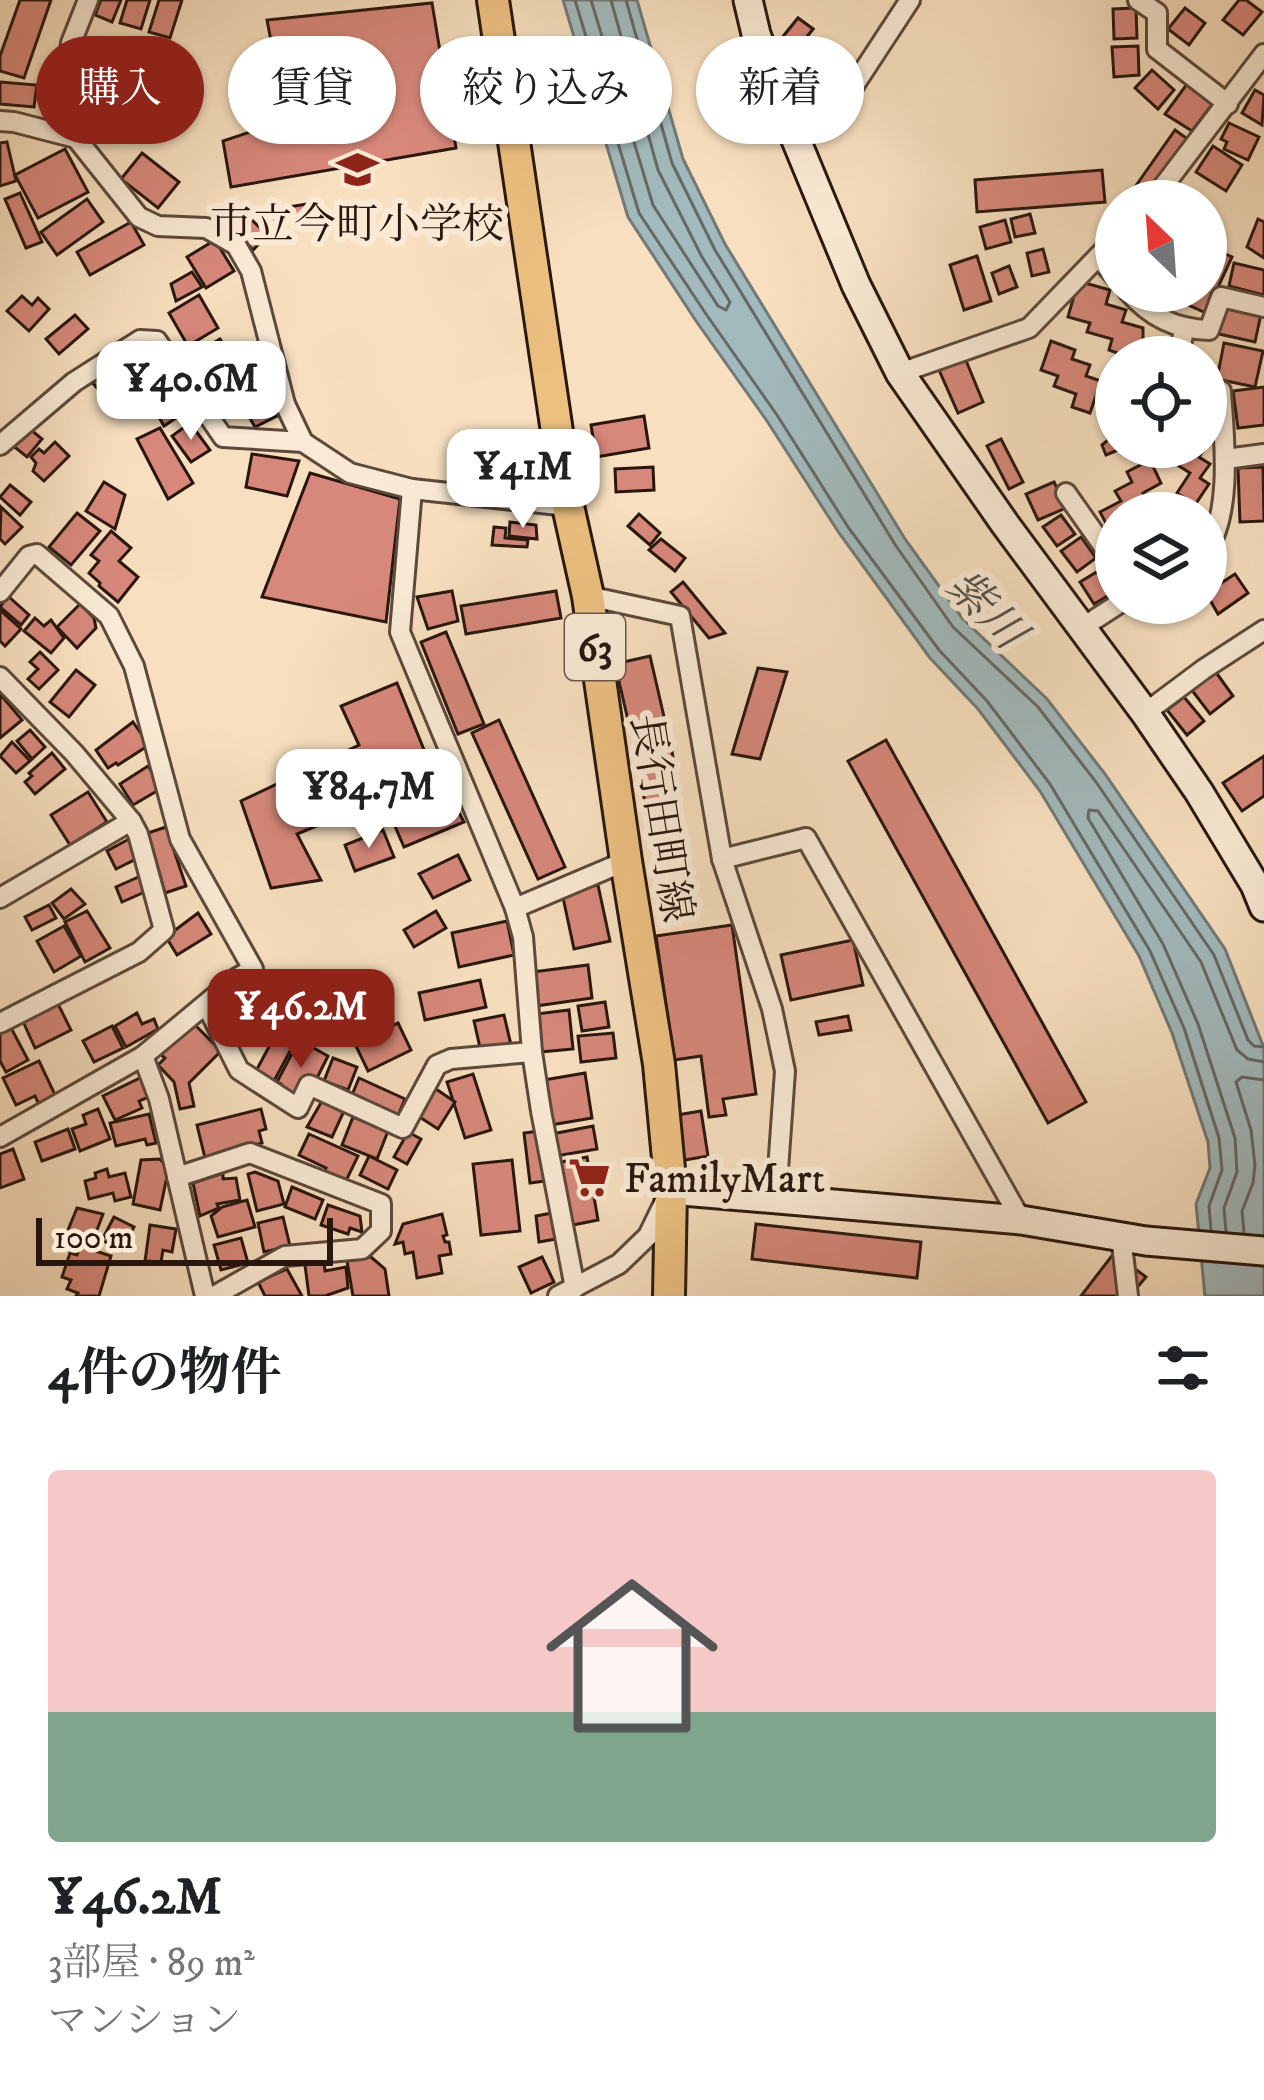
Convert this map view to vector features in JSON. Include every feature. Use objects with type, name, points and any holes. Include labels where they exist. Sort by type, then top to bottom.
[{"type":"main road","name":"長行田町線","points":[[493,0],[568,506],[588,596],[659,1064],[671,1190],[669,1296]]},
{"type":"street","points":[[74,36],[88,0]]},
{"type":"street","points":[[748,0],[758,36]]},
{"type":"street","points":[[864,70],[910,0]]},
{"type":"street","points":[[1138,0],[1157,13],[1157,49],[1228,104]]},
{"type":"street","points":[[1168,180],[1228,104],[1257,77],[1264,54]]},
{"type":"street","points":[[0,121],[36,128]]},
{"type":"street","points":[[81,144],[139,217],[158,226],[206,228],[236,244],[251,271],[285,404],[303,442]]},
{"type":"street","points":[[798,144],[856,285],[899,373],[1145,712],[1210,811],[1264,907]]},
{"type":"street","points":[[899,373],[1029,328],[1095,260]]},
{"type":"street","points":[[1147,312],[1184,329],[1209,330],[1222,296],[1264,307]]},
{"type":"street","points":[[1183,336],[1184,329]]},
{"type":"street","points":[[0,445],[74,382],[140,340],[157,341],[223,437],[303,442],[350,473],[412,489],[568,506]]},
{"type":"street","points":[[1227,459],[1264,454]]},
{"type":"street","points":[[412,489],[400,632],[523,937],[532,1052],[567,1292],[619,1264],[649,1236],[671,1190],[1021,1220],[1264,1251]]},
{"type":"street","points":[[1066,493],[1095,534]]},
{"type":"street","points":[[0,592],[29,556],[37,554],[109,616],[134,666],[180,838],[253,969],[143,1056],[0,1137]]},
{"type":"street","points":[[588,596],[680,616],[722,859],[772,1009],[785,1071],[776,1198]]},
{"type":"street","points":[[1083,627],[1095,619]]},
{"type":"street","points":[[1145,712],[1264,630]]},
{"type":"street","points":[[0,677],[131,821],[164,930],[139,952],[0,1023]]},
{"type":"street","points":[[0,898],[131,821]]},
{"type":"street","points":[[722,859],[806,838],[1021,1220]]},
{"type":"street","points":[[515,908],[626,861]]},
{"type":"street","points":[[208,1006],[239,1070],[298,1108],[309,1085],[403,1128],[437,1065],[451,1059],[532,1052]]},
{"type":"street","points":[[143,1056],[159,1099],[177,1177],[210,1296],[285,1256],[362,1249],[381,1231],[381,1204],[250,1153],[177,1177]]},
{"type":"street","points":[[1128,1296],[1134,1238]]},
{"type":"water","points":[[563,0],[637,0],[647,36],[574,36]]},
{"type":"water","points":[[672,121],[683,159],[725,244],[905,539],[962,618],[1047,699],[1105,774],[1225,949],[1264,1048],[1264,1296],[1205,1296],[1196,1204],[1210,1168],[1208,1142],[1172,1033],[1139,956],[1040,791],[978,709],[930,658],[839,533],[628,217],[606,144],[672,144]]},
{"type":"building","points":[[20,0],[51,0],[24,78],[0,71],[0,56]]},
{"type":"building","points":[[101,0],[121,0],[112,22],[95,15]]},
{"type":"building","points":[[127,0],[150,0],[141,29],[120,23]]},
{"type":"building","points":[[159,0],[182,0],[171,36],[149,32]]},
{"type":"building","points":[[1239,0],[1262,12],[1243,35],[1223,20]]},
{"type":"building","points":[[432,3],[437,36],[420,36],[420,144],[455,144],[456,148],[231,187],[223,141],[228,139],[228,144],[396,144],[396,36],[270,36],[267,20]]},
{"type":"building","points":[[1136,8],[1137,38],[1114,39],[1113,9]]},
{"type":"building","points":[[1185,8],[1205,23],[1189,45],[1168,29]]},
{"type":"building","points":[[798,18],[813,29],[807,36],[783,36]]},
{"type":"building","points":[[798,18],[813,29],[807,36],[783,36]]},
{"type":"building","points":[[1138,46],[1139,75],[1114,77],[1112,47]]},
{"type":"building","points":[[1152,70],[1174,90],[1158,109],[1135,88]]},
{"type":"building","points":[[0,82],[36,85],[34,107],[0,104]]},
{"type":"building","points":[[1187,84],[1214,102],[1192,131],[1165,114]]},
{"type":"building","points":[[1255,90],[1264,95],[1262,125],[1242,113]]},
{"type":"building","points":[[1229,123],[1259,137],[1248,160],[1224,149],[1227,142],[1221,139]]},
{"type":"building","points":[[1175,130],[1189,140],[1161,180],[1140,180]]},
{"type":"building","points":[[7,142],[16,181],[0,186],[0,143]]},
{"type":"building","points":[[1213,146],[1242,165],[1227,189],[1227,180],[1209,180],[1196,172]]},
{"type":"building","points":[[65,149],[88,192],[38,218],[15,175]]},
{"type":"building","points":[[142,153],[179,182],[158,208],[121,179]]},
{"type":"building","points":[[1102,170],[1103,180],[1095,180],[1095,203],[977,212],[975,180]]},
{"type":"building","points":[[20,193],[42,242],[26,248],[5,199]]},
{"type":"building","points":[[87,199],[103,222],[57,255],[41,232]]},
{"type":"building","points":[[307,204],[308,216],[275,221],[276,209]]},
{"type":"building","points":[[240,208],[267,235],[253,250],[227,223]]},
{"type":"building","points":[[1030,214],[1035,233],[1015,237],[1011,219]]},
{"type":"building","points":[[1258,219],[1264,222],[1264,258],[1247,247]]},
{"type":"building","points":[[1005,220],[1011,242],[986,249],[980,227]]},
{"type":"building","points":[[131,222],[144,245],[90,275],[77,252]]},
{"type":"building","points":[[215,240],[234,271],[206,288],[187,257]]},
{"type":"building","points":[[1043,249],[1049,272],[1032,276],[1027,253]]},
{"type":"building","points":[[977,256],[991,301],[964,310],[950,265]]},
{"type":"building","points":[[1234,263],[1264,270],[1264,295],[1229,286]]},
{"type":"building","points":[[1009,266],[1017,287],[999,294],[992,273]]},
{"type":"building","points":[[192,272],[202,287],[176,301],[171,284]]},
{"type":"building","points":[[1078,281],[1095,286],[1095,312],[1125,312],[1122,322],[1143,328],[1143,336],[1101,336],[1087,332],[1090,323],[1068,317]]},
{"type":"building","points":[[199,295],[218,328],[188,346],[169,313]]},
{"type":"building","points":[[22,296],[32,305],[38,298],[49,309],[29,331],[7,311]]},
{"type":"building","points":[[1227,306],[1261,314],[1255,342],[1219,334]]},
{"type":"building","points":[[75,315],[88,329],[59,354],[46,339]]},
{"type":"building","points":[[220,339],[232,360],[205,375],[194,354]]},
{"type":"building","points":[[1051,341],[1075,350],[1072,359],[1090,365],[1086,376],[1095,379],[1090,413],[1072,407],[1076,394],[1054,386],[1058,376],[1041,370]]},
{"type":"building","points":[[1227,344],[1263,351],[1255,387],[1227,381]]},
{"type":"building","points":[[140,347],[166,373],[122,417],[91,381]]},
{"type":"building","points":[[256,351],[274,389],[258,397],[239,359]]},
{"type":"building","points":[[965,358],[983,402],[958,413],[939,370]]},
{"type":"building","points":[[167,379],[186,411],[164,426],[146,394]]},
{"type":"building","points":[[1264,387],[1264,425],[1238,428],[1233,391]]},
{"type":"building","points":[[269,394],[281,414],[255,427],[244,408]]},
{"type":"building","points":[[644,416],[649,448],[596,457],[591,425]]},
{"type":"building","points":[[190,423],[210,450],[191,462],[172,436]]},
{"type":"building","points":[[160,428],[193,483],[168,499],[137,439]]},
{"type":"building","points":[[30,429],[42,439],[27,457],[12,445]]},
{"type":"building","points":[[1001,439],[1023,482],[1009,489],[987,446]]},
{"type":"building","points":[[55,442],[69,456],[44,481],[33,471],[36,463],[31,457]]},
{"type":"building","points":[[480,443],[516,449],[513,473],[475,469]]},
{"type":"building","points":[[252,454],[299,461],[287,496],[246,487]]},
{"type":"building","points":[[653,467],[654,490],[616,492],[615,469]]},
{"type":"building","points":[[1263,467],[1264,521],[1240,522],[1238,468]]},
{"type":"building","points":[[1154,468],[1161,483],[1145,492],[1116,492],[1132,482],[1127,472]]},
{"type":"building","points":[[1182,468],[1207,468],[1200,478],[1209,484],[1204,492],[1178,492],[1190,473]]},
{"type":"building","points":[[310,473],[400,499],[386,622],[262,597]]},
{"type":"building","points":[[104,482],[125,495],[115,529],[86,511]]},
{"type":"building","points":[[1054,482],[1066,508],[1038,520],[1026,494]]},
{"type":"building","points":[[10,485],[31,502],[20,515],[0,497]]},
{"type":"building","points":[[1,507],[22,527],[5,544],[0,539]]},
{"type":"building","points":[[77,513],[100,531],[71,565],[49,547]]},
{"type":"building","points":[[639,514],[660,533],[650,545],[628,526]]},
{"type":"building","points":[[1061,515],[1075,534],[1057,546],[1043,527]]},
{"type":"building","points":[[510,522],[536,525],[537,539],[509,536]]},
{"type":"building","points":[[494,527],[506,528],[505,538],[528,540],[527,547],[492,545]]},
{"type":"building","points":[[111,531],[131,548],[119,561],[138,577],[118,602],[89,573],[99,561],[91,555]]},
{"type":"building","points":[[1081,537],[1095,559],[1077,572],[1061,551]]},
{"type":"building","points":[[661,539],[685,558],[675,571],[649,550]]},
{"type":"building","points":[[1095,573],[1095,603],[1094,604],[1080,582]]},
{"type":"building","points":[[1235,574],[1248,593],[1227,608],[1227,579]]},
{"type":"building","points":[[683,582],[725,633],[709,638],[671,592]]},
{"type":"building","points":[[452,591],[458,621],[428,629],[417,597]]},
{"type":"building","points":[[556,591],[561,618],[466,634],[461,606]]},
{"type":"building","points":[[8,596],[29,615],[21,625],[0,607]]},
{"type":"building","points":[[80,604],[94,618],[96,628],[77,648],[57,627]]},
{"type":"building","points":[[0,610],[21,629],[5,646],[0,641]]},
{"type":"building","points":[[35,618],[44,626],[51,620],[64,638],[51,653],[24,631]]},
{"type":"building","points":[[446,632],[484,724],[458,734],[421,642]]},
{"type":"building","points":[[40,652],[58,670],[39,689],[28,679],[38,669],[30,662]]},
{"type":"building","points":[[650,656],[665,721],[630,729],[615,664]]},
{"type":"building","points":[[758,668],[787,672],[760,759],[732,754]]},
{"type":"building","points":[[76,670],[95,685],[69,717],[50,702]]},
{"type":"building","points":[[1215,671],[1233,696],[1210,714],[1191,689]]},
{"type":"building","points":[[397,683],[435,777],[297,834],[321,880],[271,888],[241,801],[359,745],[341,706]]},
{"type":"building","points":[[0,694],[22,720],[0,738]]},
{"type":"building","points":[[1184,697],[1204,721],[1187,735],[1167,710]]},
{"type":"building","points":[[499,720],[565,867],[538,879],[472,733]]},
{"type":"building","points":[[133,722],[149,745],[108,768],[96,750]]},
{"type":"building","points":[[30,730],[45,747],[32,759],[17,741]]},
{"type":"building","points":[[670,735],[683,836],[650,841],[636,739]]},
{"type":"building","points":[[886,740],[1086,1102],[1048,1123],[848,761]]},
{"type":"building","points":[[12,742],[30,761],[16,773],[0,756]]},
{"type":"building","points":[[52,753],[65,769],[35,794],[25,782]]},
{"type":"building","points":[[1264,756],[1264,796],[1242,811],[1223,783]]},
{"type":"building","points":[[148,766],[162,788],[133,805],[120,784]]},
{"type":"building","points":[[88,792],[107,822],[70,845],[51,815]]},
{"type":"building","points":[[448,792],[464,822],[404,847],[391,817]]},
{"type":"building","points":[[166,827],[186,886],[165,893],[148,833]]},
{"type":"building","points":[[383,830],[394,857],[355,871],[345,845]]},
{"type":"building","points":[[131,838],[140,857],[116,869],[107,851]]},
{"type":"building","points":[[458,855],[470,880],[433,898],[419,874]]},
{"type":"building","points":[[143,875],[149,890],[122,902],[116,887]]},
{"type":"building","points":[[598,885],[610,941],[574,949],[562,893]]},
{"type":"building","points":[[71,889],[85,904],[64,919],[52,903]]},
{"type":"building","points":[[49,905],[56,918],[32,930],[25,917]]},
{"type":"building","points":[[87,911],[110,948],[85,962],[65,922]]},
{"type":"building","points":[[436,911],[446,928],[414,947],[404,930]]},
{"type":"building","points":[[198,913],[211,934],[177,955],[166,937]]},
{"type":"building","points":[[507,921],[514,955],[459,967],[452,933]]},
{"type":"building","points":[[732,925],[756,1094],[723,1099],[726,1115],[709,1117],[701,1056],[674,1060],[656,936]]},
{"type":"building","points":[[64,926],[81,956],[54,972],[37,941]]},
{"type":"building","points":[[853,940],[863,985],[791,1000],[781,955]]},
{"type":"building","points":[[588,965],[592,998],[536,1006],[532,972]]},
{"type":"building","points":[[480,980],[486,1007],[425,1020],[419,993]]},
{"type":"building","points":[[56,1000],[71,1030],[35,1048],[21,1017]]},
{"type":"building","points":[[605,1002],[609,1027],[582,1031],[578,1006]]},
{"type":"building","points":[[569,1010],[573,1049],[540,1052],[536,1014]]},
{"type":"building","points":[[137,1013],[142,1024],[154,1019],[158,1029],[126,1047],[115,1026]]},
{"type":"building","points":[[504,1015],[511,1045],[481,1052],[474,1021]]},
{"type":"building","points":[[848,1016],[851,1030],[819,1035],[816,1022]]},
{"type":"building","points":[[193,1023],[221,1051],[189,1083],[194,1106],[180,1109],[174,1082],[158,1065],[165,1058],[158,1052]]},
{"type":"building","points":[[398,1023],[411,1050],[368,1071],[355,1044]]},
{"type":"building","points":[[9,1024],[28,1060],[6,1072],[0,1061],[0,1029]]},
{"type":"building","points":[[112,1026],[123,1048],[94,1062],[83,1041]]},
{"type":"building","points":[[278,1030],[296,1040],[274,1081],[256,1071]]},
{"type":"building","points":[[613,1033],[616,1058],[581,1062],[578,1036]]},
{"type":"building","points":[[299,1040],[328,1056],[298,1103],[277,1092],[281,1084],[277,1082]]},
{"type":"building","points":[[333,1058],[357,1067],[348,1090],[324,1081]]},
{"type":"building","points":[[39,1061],[58,1101],[41,1109],[35,1096],[16,1105],[3,1078]]},
{"type":"building","points":[[585,1073],[592,1118],[551,1125],[544,1080]]},
{"type":"building","points":[[473,1074],[491,1130],[465,1138],[447,1082]]},
{"type":"building","points":[[142,1077],[151,1096],[139,1101],[142,1108],[115,1120],[103,1096]]},
{"type":"building","points":[[359,1078],[405,1099],[396,1120],[350,1100]]},
{"type":"building","points":[[436,1089],[455,1102],[438,1129],[418,1116]]},
{"type":"building","points":[[322,1101],[344,1111],[332,1137],[307,1127]]},
{"type":"building","points":[[98,1109],[110,1139],[80,1151],[72,1129],[86,1124],[83,1115]]},
{"type":"building","points":[[261,1109],[266,1129],[259,1131],[262,1143],[205,1158],[197,1125]]},
{"type":"building","points":[[701,1111],[708,1156],[679,1161],[671,1116]]},
{"type":"building","points":[[149,1114],[156,1143],[147,1145],[145,1139],[116,1146],[110,1123]]},
{"type":"building","points":[[353,1117],[388,1131],[377,1159],[342,1145]]},
{"type":"building","points":[[593,1126],[597,1149],[556,1156],[552,1134]]},
{"type":"building","points":[[68,1129],[75,1149],[42,1161],[35,1142]]},
{"type":"building","points":[[540,1131],[545,1181],[530,1183],[524,1133]]},
{"type":"building","points":[[408,1132],[421,1139],[407,1164],[394,1157]]},
{"type":"building","points":[[309,1134],[358,1156],[343,1187],[322,1177],[326,1168],[299,1155]]},
{"type":"building","points":[[13,1149],[24,1179],[0,1188],[0,1154]]},
{"type":"building","points":[[369,1156],[397,1170],[388,1189],[360,1175]]},
{"type":"building","points":[[587,1157],[598,1220],[568,1226],[556,1163]]},
{"type":"building","points":[[160,1159],[172,1173],[160,1210],[133,1204],[141,1160]]},
{"type":"building","points":[[512,1160],[520,1231],[481,1235],[473,1164]]},
{"type":"building","points":[[107,1169],[109,1177],[125,1173],[131,1197],[115,1201],[113,1193],[89,1199],[85,1181]]},
{"type":"building","points":[[223,1173],[223,1179],[236,1178],[240,1200],[217,1204],[219,1208],[200,1216],[193,1183]]},
{"type":"building","points":[[248,1174],[278,1181],[284,1204],[257,1211]]},
{"type":"building","points":[[292,1187],[323,1200],[315,1219],[285,1207]]},
{"type":"building","points":[[247,1200],[255,1227],[218,1237],[211,1216],[222,1207]]},
{"type":"building","points":[[328,1205],[360,1216],[362,1232],[350,1228],[348,1234],[321,1225]]},
{"type":"building","points":[[77,1208],[103,1214],[94,1238],[68,1230]]},
{"type":"building","points":[[552,1213],[556,1239],[539,1242],[536,1216]]},
{"type":"building","points":[[442,1214],[447,1235],[443,1236],[451,1254],[439,1256],[442,1273],[417,1278],[413,1252],[405,1254],[403,1242],[395,1244],[403,1224]]},
{"type":"building","points":[[114,1217],[134,1227],[122,1251],[102,1240]]},
{"type":"building","points":[[283,1217],[290,1246],[264,1252],[258,1223]]},
{"type":"building","points":[[756,1224],[921,1242],[917,1278],[752,1259]]},
{"type":"building","points":[[150,1225],[176,1229],[172,1252],[163,1250],[161,1262],[145,1261]]},
{"type":"building","points":[[241,1238],[248,1263],[221,1270],[214,1245]]},
{"type":"building","points":[[80,1246],[111,1256],[99,1296],[76,1296],[67,1289],[71,1280],[62,1277],[70,1253],[77,1255]]},
{"type":"building","points":[[1114,1253],[1146,1277],[1130,1296],[1081,1296]]},
{"type":"building","points":[[371,1257],[385,1269],[389,1296],[353,1296],[347,1261]]},
{"type":"building","points":[[542,1257],[554,1282],[531,1293],[519,1267]]},
{"type":"building","points":[[324,1261],[325,1271],[346,1267],[348,1288],[309,1296],[305,1265]]},
{"type":"building","points":[[287,1269],[302,1296],[265,1296],[258,1282]]},
{"type":"place","name":"市立今町小学校","points":[[357,169]]},
{"type":"place","name":"FamilyMart","points":[[590,1177]]},
{"type":"water label","name":"紫川","points":[[987,608]]}]
